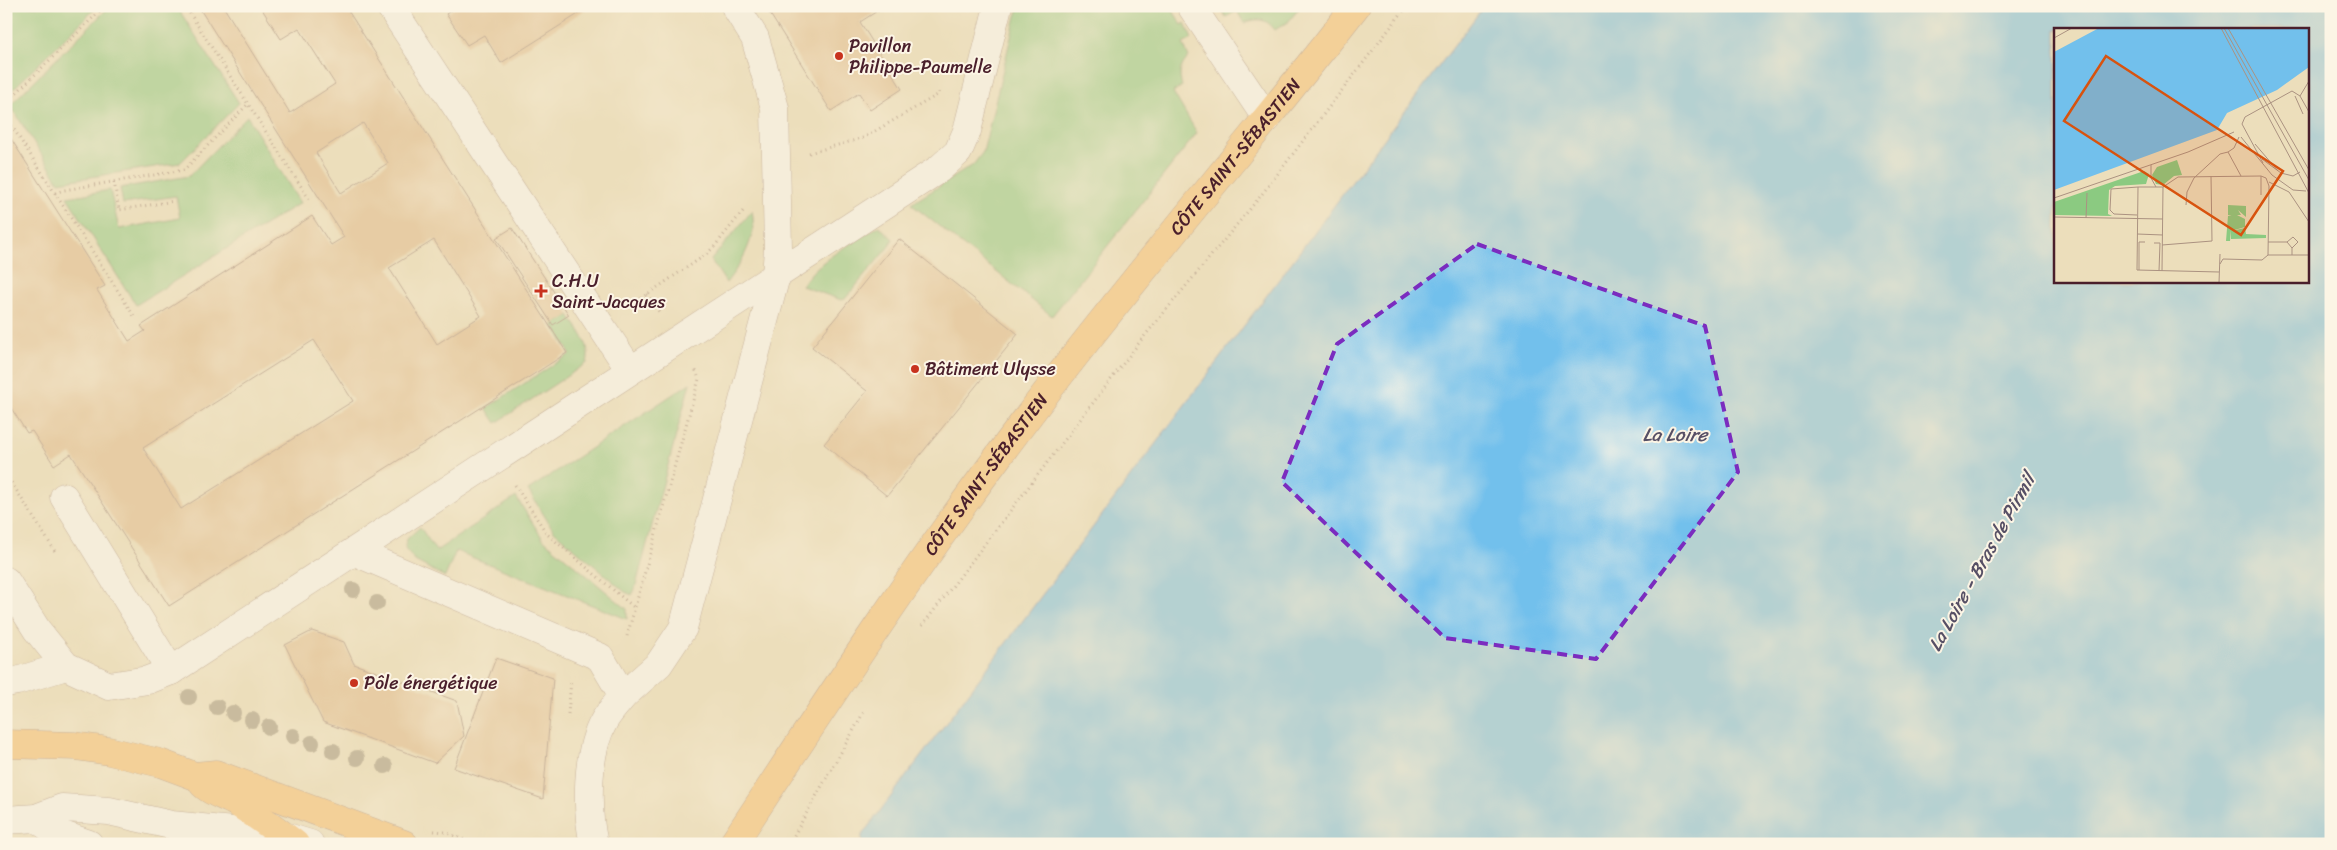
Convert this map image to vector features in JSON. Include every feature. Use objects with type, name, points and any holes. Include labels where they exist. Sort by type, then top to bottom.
[{"type":"main road","name":"CÔTE SAINT-SÉBASTIEN","points":[[733,844],[890,608],[996,459],[1109,311],[1267,119],[1356,6]]},
{"type":"main road","points":[[6,744],[75,746],[109,750],[160,763],[195,776],[209,790],[235,802],[290,840]]},
{"type":"main road","points":[[195,776],[216,774],[404,844]]},
{"type":"lane","points":[[390,6],[630,370]]},
{"type":"lane","points":[[594,844],[590,830],[589,800],[595,743],[604,720],[624,696],[658,664],[686,621],[776,276],[778,249],[775,108],[755,38],[735,6]]},
{"type":"lane","points":[[6,581],[36,630],[66,666],[109,686],[148,680],[171,671],[939,169],[958,152],[967,131],[998,6]]},
{"type":"lane","points":[[1191,6],[1267,119]]},
{"type":"lane","points":[[64,497],[171,671]]},
{"type":"lane","points":[[355,552],[597,656],[610,670],[624,696]]},
{"type":"lane","points":[[6,683],[66,666]]},
{"type":"lane","points":[[6,820],[36,818],[62,808],[79,808],[179,826],[310,844]]},
{"type":"lane","points":[[36,818],[57,833],[89,844]]},
{"type":"path","points":[[6,104],[105,6]]},
{"type":"path","points":[[916,633],[965,573],[1142,339],[1259,198],[1407,6]]},
{"type":"path","points":[[187,9],[311,202]]},
{"type":"path","points":[[55,193],[184,170],[248,104]]},
{"type":"path","points":[[6,117],[134,316]]},
{"type":"path","points":[[114,182],[119,210],[174,202]]},
{"type":"path","points":[[568,715],[572,666],[623,644],[636,609],[699,379],[698,373],[647,294]]},
{"type":"path","points":[[497,458],[547,534],[636,609]]},
{"type":"path","points":[[6,474],[59,558]]},
{"type":"path","points":[[789,844],[868,706]]},
{"type":"highlighted area","points":[[1477,244],[1705,326],[1738,472],[1596,659],[1445,638],[1282,482],[1337,344]]},
{"type":"green space","points":[[6,6],[98,6],[6,96]]},
{"type":"green space","points":[[110,6],[185,6],[179,10],[239,103],[180,163],[59,182],[10,105]]},
{"type":"green space","points":[[1020,6],[1170,6],[1182,25],[1185,23],[1192,39],[1183,44],[1189,57],[1181,70],[1182,86],[1173,92],[1197,133],[1052,316],[911,204],[973,165],[983,152]]},
{"type":"green space","points":[[1219,6],[1301,6],[1289,21],[1275,30],[1268,23],[1261,20],[1244,23],[1237,11],[1226,17]]},
{"type":"green space","points":[[247,116],[300,203],[136,305],[67,197],[110,190],[119,229],[180,218],[176,196],[123,204],[120,188],[189,176]]},
{"type":"green space","points":[[752,211],[753,231],[747,250],[726,283],[711,260]]},
{"type":"green space","points":[[879,226],[893,239],[845,299],[841,300],[802,286],[816,268],[826,260]]},
{"type":"green space","points":[[569,315],[586,343],[588,350],[587,363],[496,423],[486,408],[570,354],[553,325]]},
{"type":"green space","points":[[690,383],[632,595],[625,592],[554,531],[528,490]]},
{"type":"green space","points":[[516,497],[543,539],[627,609],[627,619],[456,551],[445,577],[415,561],[405,549],[407,539],[420,527],[436,551]]},
{"type":"water","name":"La Loire","points":[[1484,6],[2331,6],[2331,844],[862,844],[862,835]]},
{"type":"building","points":[[198,6],[223,6],[290,113],[335,84],[299,28],[281,39],[260,6],[345,6],[567,353],[169,606],[71,454],[54,465],[32,431],[27,433],[6,400],[6,131],[105,286],[97,290],[129,341],[145,331],[141,326],[312,216],[331,245],[344,237]],"holes":[[[363,123],[388,163],[341,193],[316,153]],[[434,240],[481,316],[437,344],[389,268]],[[314,340],[353,401],[181,509],[143,448]]]},
{"type":"building","points":[[457,6],[591,6],[501,63],[484,35],[467,45],[446,14]]},
{"type":"building","name":"Pavillon Philippe-Paumelle","points":[[765,6],[885,6],[860,22],[902,89],[870,110],[859,93],[831,111]]},
{"type":"building","points":[[512,228],[569,315],[553,325],[496,238]]},
{"type":"building","name":"Bâtiment Ulysse","points":[[899,239],[1018,334],[887,496],[824,444],[867,391],[812,347]]},
{"type":"building","name":"Pôle énergétique","points":[[312,631],[344,642],[354,664],[457,701],[464,736],[435,763],[323,722],[285,645]]},
{"type":"building","points":[[496,658],[553,678],[543,799],[454,768]]},
{"type":"place","name":"Pavillon Philippe-Paumelle","points":[[839,56]]},
{"type":"place","name":"C.H.U Saint-Jacques","points":[[541,291]]},
{"type":"place","name":"Bâtiment Ulysse","points":[[915,369]]},
{"type":"place","name":"Pôle énergétique","points":[[354,683]]},
{"type":"water label","name":"La Loire - Bras de Pirmil","points":[[1981,562]]}]
